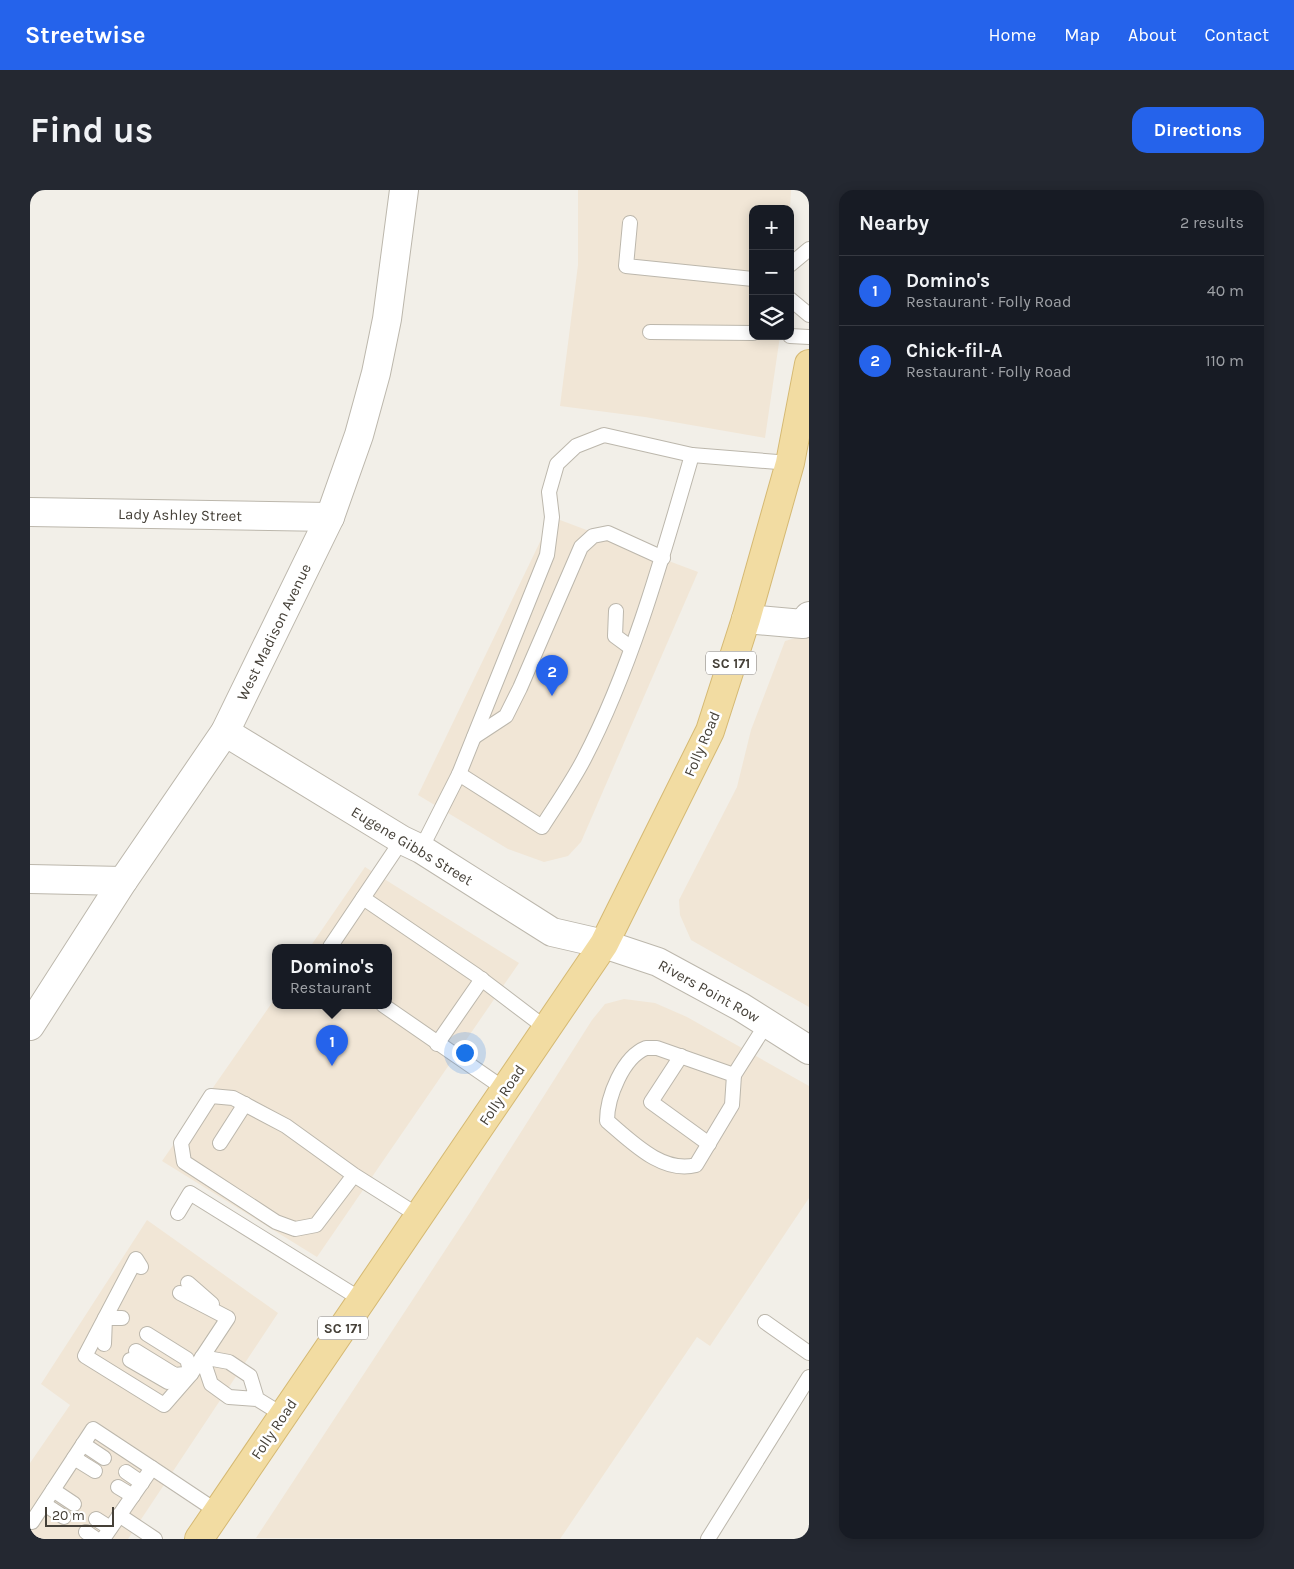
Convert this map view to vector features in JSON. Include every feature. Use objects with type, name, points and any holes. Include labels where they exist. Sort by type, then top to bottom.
[{"type":"main road","name":"Folly Road","points":[[199,1539],[604,944],[710,731],[746,619],[790,463],[809,364]]},
{"type":"street","name":"West Madison Avenue","points":[[30,1026],[123,881],[225,732],[330,517],[359,434],[376,373],[387,319],[404,190]]},
{"type":"street","name":"Lady Ashley Street","points":[[30,512],[330,517]]},
{"type":"street","points":[[746,619],[804,624],[809,616]]},
{"type":"street","name":"Eugene Gibbs Street","points":[[225,732],[552,932],[604,944]]},
{"type":"street","points":[[30,879],[123,881]]},
{"type":"street","name":"Rivers Point Row","points":[[604,944],[658,962],[767,1023],[809,1050]]},
{"type":"lane","points":[[630,223],[626,266],[749,279]]},
{"type":"lane","points":[[794,262],[809,249]]},
{"type":"lane","points":[[794,302],[809,315]]},
{"type":"lane","points":[[650,332],[749,333]]},
{"type":"lane","points":[[794,336],[809,338]]},
{"type":"lane","points":[[332,944],[363,898],[411,845],[459,774],[547,555],[552,516],[549,492],[557,464],[576,446],[604,435],[692,455],[790,463]]},
{"type":"lane","points":[[459,774],[542,827],[584,759],[630,648],[663,558],[692,455]]},
{"type":"lane","points":[[474,738],[506,716],[581,547],[593,536],[608,533],[636,549],[663,558]]},
{"type":"lane","points":[[616,611],[616,636],[630,648]]},
{"type":"lane","points":[[363,898],[482,979],[547,1029]]},
{"type":"lane","points":[[438,1044],[482,979]]},
{"type":"lane","points":[[389,1009],[506,1090]]},
{"type":"lane","points":[[734,1075],[657,1048],[646,1048],[636,1052],[611,1091],[607,1106],[607,1121],[648,1155],[684,1168],[696,1165],[732,1105],[734,1075],[767,1023]]},
{"type":"lane","points":[[681,1056],[651,1102],[709,1144]]},
{"type":"lane","points":[[354,1176],[316,1225],[295,1229],[276,1222],[184,1162],[181,1143],[211,1096],[233,1098],[286,1126],[354,1176],[419,1216]]},
{"type":"lane","points":[[220,1143],[245,1104]]},
{"type":"lane","points":[[178,1212],[190,1194],[362,1300]]},
{"type":"lane","points":[[141,1261],[112,1328],[85,1356],[164,1405],[191,1374],[228,1318],[184,1288]]},
{"type":"lane","points":[[764,1322],[809,1353]]},
{"type":"lane","points":[[138,1346],[191,1374],[168,1382],[138,1346]]},
{"type":"lane","points":[[202,1357],[211,1384],[229,1397],[257,1399],[283,1415]]},
{"type":"lane","points":[[202,1357],[229,1362],[250,1376],[257,1399]]},
{"type":"lane","points":[[708,1539],[809,1377]]},
{"type":"lane","points":[[32,1522],[53,1490],[69,1477],[74,1458],[93,1429],[218,1512]]},
{"type":"lane","points":[[83,1444],[104,1458]]},
{"type":"lane","points":[[74,1458],[95,1472]]},
{"type":"lane","points":[[96,1519],[107,1534],[120,1511],[152,1468]]},
{"type":"lane","points":[[126,1472],[142,1483]]},
{"type":"lane","points":[[118,1487],[133,1496]]},
{"type":"lane","points":[[53,1490],[74,1504]]},
{"type":"lane","points":[[44,1504],[64,1517]]},
{"type":"lane","points":[[120,1511],[155,1539]]},
{"type":"shaded area","points":[[578,190],[791,190],[790,205],[749,205],[749,340],[779,340],[765,438],[645,417],[560,406],[578,265]]},
{"type":"shaded area","points":[[552,517],[698,572],[581,842],[568,856],[544,862],[508,849],[418,795]]},
{"type":"shaded area","points":[[809,634],[809,1007],[691,940],[680,915],[679,900],[737,787],[751,730],[785,641]]},
{"type":"shaded area","points":[[365,867],[519,963],[317,1257],[162,1161],[272,1003],[272,1009],[392,1009],[392,944],[312,944]]},
{"type":"shaded area","points":[[624,999],[655,1003],[687,1017],[809,1086],[809,1198],[710,1346],[697,1337],[560,1539],[256,1538],[469,1214],[592,1020],[605,1004]]},
{"type":"shaded area","points":[[147,1220],[278,1313],[128,1539],[30,1539],[30,1463],[70,1405],[41,1384]]},
{"type":"place","name":"Chick-fil-A","points":[[552,696]]},
{"type":"place","name":"Domino's","points":[[332,1066]]}]
